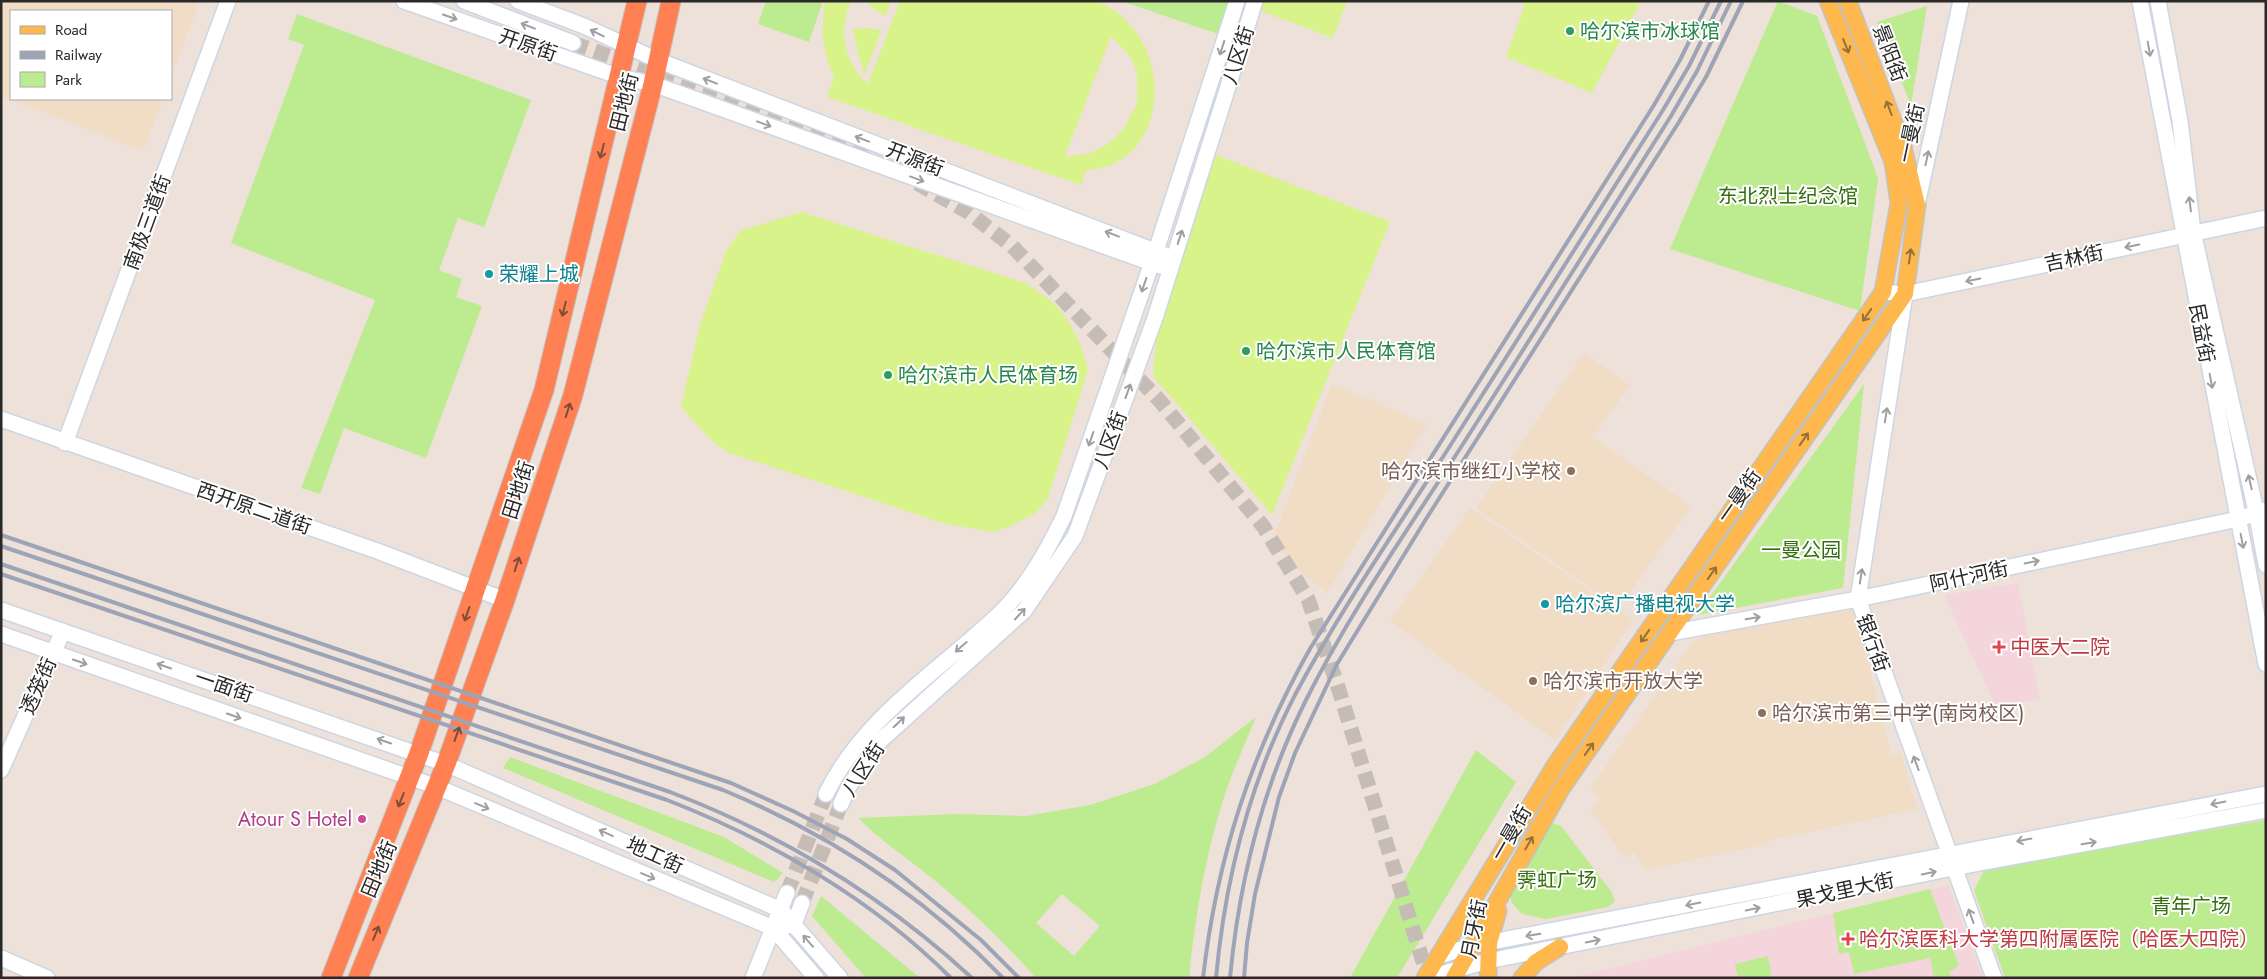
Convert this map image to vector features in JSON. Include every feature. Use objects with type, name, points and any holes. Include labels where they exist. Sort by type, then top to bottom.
[{"type":"highway","name":"田地街","points":[[331,978],[410,778],[544,390],[637,1]]},
{"type":"highway","name":"田地街","points":[[358,978],[446,764],[505,600],[573,395],[653,84],[671,1]]},
{"type":"main road","name":"南极三道街","points":[[65,443],[228,1]]},
{"type":"main road","name":"开原街","points":[[404,1],[620,77],[653,84]]},
{"type":"main road","name":"开原街","points":[[464,1],[573,43]]},
{"type":"main road","name":"开原街","points":[[518,1],[584,26],[657,60]]},
{"type":"main road","name":"八区街","points":[[826,794],[836,773],[862,736],[887,711],[997,615],[1029,578],[1049,548],[1064,516],[1154,257],[1237,1]]},
{"type":"main road","name":"八区街","points":[[841,804],[849,786],[879,742],[1024,610],[1075,536],[1172,264],[1255,1]]},
{"type":"main road","name":"景阳街","points":[[1828,1],[1893,162]]},
{"type":"main road","name":"景阳街","points":[[1848,1],[1903,147],[1917,205]]},
{"type":"main road","name":"一曼街","points":[[1457,973],[1561,789],[1905,294],[1917,205],[1961,1]]},
{"type":"main road","name":"民益街","points":[[2140,1],[2188,233],[2238,519],[2266,664]]},
{"type":"main road","name":"民益街","points":[[2158,1],[2180,121],[2188,233],[2261,511],[2266,565]]},
{"type":"main road","name":"开源街","points":[[657,60],[1172,264]]},
{"type":"main road","name":"开源街","points":[[653,84],[1154,257]]},
{"type":"main road","name":"一曼街","points":[[1426,978],[1556,764],[1883,292],[1899,203],[1893,162]]},
{"type":"main road","name":"吉林街","points":[[1883,292],[1905,294],[2266,218]]},
{"type":"main road","name":"银行街","points":[[1905,294],[1858,599],[1994,978]]},
{"type":"main road","name":"西开原二道街","points":[[1,419],[380,552],[505,600]]},
{"type":"main road","name":"阿什河街","points":[[1670,633],[1858,599],[2238,519],[2261,511]]},
{"type":"main road","name":"一面街","points":[[1,610],[419,753],[446,764]]},
{"type":"main road","name":"透笼街","points":[[1,770],[63,631]]},
{"type":"main road","name":"一面街","points":[[1,634],[437,787]]},
{"type":"main road","name":"地工街","points":[[446,764],[781,910],[840,978]]},
{"type":"main road","name":"地工街","points":[[437,787],[773,928],[816,978]]},
{"type":"main road","name":"果戈里大街","points":[[1426,978],[1457,973],[1488,961],[2266,794]]},
{"type":"main road","name":"果戈里大街","points":[[1438,956],[1471,946],[1951,861],[2266,810]]},
{"type":"main road","name":"月牙街","points":[[1488,978],[1489,943],[1504,888]]},
{"type":"main road","points":[[753,978],[787,893]]},
{"type":"main road","points":[[773,928],[794,924],[802,903]]},
{"type":"main road","points":[[1522,978],[1536,962],[1560,947]]},
{"type":"main road","points":[[1,958],[47,978]]},
{"type":"shaded area","points":[[1,1],[200,1],[172,74],[172,10],[10,10],[10,99],[1,96]]},
{"type":"shaded area","points":[[11,100],[163,100],[143,151]]},
{"type":"shaded area","name":"哈尔滨市继红小学校","points":[[1584,353],[1630,385],[1593,437],[1691,506],[1619,608],[1476,508]]},
{"type":"shaded area","points":[[1332,384],[1427,424],[1327,593],[1294,567],[1273,538]]},
{"type":"shaded area","name":"哈尔滨市开放大学","points":[[1470,508],[1633,620],[1555,740],[1390,621]]},
{"type":"shaded area","name":"中医大二院","points":[[2018,583],[2040,699],[1996,707],[1944,595]]},
{"type":"shaded area","name":"哈尔滨市第三中学(南岗校区)","points":[[1854,606],[1891,755],[1901,753],[1917,809],[1772,840],[1758,846],[1646,870],[1634,852],[1624,858],[1590,809],[1600,801],[1591,787],[1693,641],[1702,637]]},
{"type":"shaded area","name":"哈尔滨医科大学第四附属医院（哈医大四院）","points":[[1948,885],[1983,978],[1574,978],[1575,977]]},
{"type":"green space","points":[[766,1],[823,1],[809,42],[758,24]]},
{"type":"green space","points":[[825,1],[851,1],[845,23],[846,46],[853,66],[868,84],[900,1],[1095,1],[1122,16],[1141,39],[1152,66],[1155,95],[1150,122],[1136,146],[1115,163],[1086,170],[1081,185],[827,97],[834,77],[825,49]],"holes":[[[1111,36],[1131,58],[1137,72],[1137,103],[1124,129],[1108,144],[1088,154],[1065,156]]]},
{"type":"green space","points":[[866,1],[891,1],[886,16],[876,11]]},
{"type":"green space","points":[[1121,1],[1231,1],[1221,35]]},
{"type":"green space","points":[[1261,1],[1347,1],[1333,38],[1259,10]]},
{"type":"green space","name":"哈尔滨市冰球馆","points":[[1517,1],[1641,1],[1592,93],[1506,57],[1525,5]]},
{"type":"green space","name":"东北烈士纪念馆","points":[[1778,1],[1817,16],[1878,178],[1860,311],[1670,249]]},
{"type":"green space","points":[[1927,6],[1911,105],[1877,22]]},
{"type":"green space","points":[[297,14],[531,100],[484,227],[458,218],[439,270],[462,279],[456,297],[482,306],[426,458],[344,428],[320,494],[301,488],[375,300],[231,243],[304,45],[288,39]]},
{"type":"green space","points":[[872,28],[881,31],[864,75],[852,29]]},
{"type":"green space","name":"哈尔滨市人民体育馆","points":[[1214,154],[1390,222],[1272,515],[1153,376],[1157,327]]},
{"type":"green space","name":"哈尔滨市人民体育场","points":[[801,212],[1025,283],[1045,296],[1064,315],[1075,332],[1088,370],[1048,498],[1036,513],[1009,527],[993,532],[946,524],[727,452],[710,439],[681,407],[700,325],[726,251],[740,231]]},
{"type":"green space","name":"一曼公园","points":[[1864,384],[1843,588],[1697,615]]},
{"type":"green space","points":[[1256,717],[1226,791],[1213,836],[1198,907],[1189,978],[1036,978],[960,902],[858,818],[957,814],[1027,816],[1090,805],[1155,784],[1205,757]],"holes":[[[1062,894],[1100,926],[1074,956],[1036,923]]]},
{"type":"green space","points":[[1476,750],[1516,782],[1397,978],[1350,978]]},
{"type":"green space","points":[[510,757],[724,837],[783,873],[774,882],[503,768]]},
{"type":"green space","name":"青年广场","points":[[2266,820],[2266,978],[2005,978],[1974,890],[1985,869]]},
{"type":"green space","name":"霁虹广场","points":[[1553,823],[1561,826],[1611,891],[1615,902],[1608,907],[1546,919],[1522,914],[1511,902],[1511,887],[1548,826]]},
{"type":"green space","points":[[1930,889],[1959,966],[1949,972],[1951,978],[1934,978],[1930,958],[1854,974],[1849,952],[1839,954],[1833,913]]},
{"type":"green space","points":[[821,896],[920,978],[866,978],[812,916]]},
{"type":"green space","points":[[1768,956],[1772,978],[1738,978],[1735,964]]},
{"type":"tunnel","points":[[573,43],[813,130],[871,156]]},
{"type":"tunnel","points":[[917,183],[968,212],[1012,246],[1160,401],[1263,526],[1308,599],[1338,687],[1428,978]]},
{"type":"tunnel","points":[[787,893],[826,794]]},
{"type":"tunnel","points":[[802,903],[841,804]]},
{"type":"railway","points":[[1203,978],[1217,890],[1240,807],[1254,766],[1290,687],[1311,647],[1654,105],[1680,60],[1709,1]]},
{"type":"railway","points":[[1216,978],[1226,904],[1242,832],[1265,761],[1296,693],[1350,600],[1663,110],[1689,66],[1721,1]]},
{"type":"railway","points":[[1230,978],[1240,906],[1255,835],[1277,766],[1306,700],[1361,602],[1671,116],[1697,71],[1731,1]]},
{"type":"railway","points":[[1244,978],[1247,943],[1255,894],[1279,797],[1295,753],[1337,664],[1426,519],[1679,122],[1706,77],[1743,1]]},
{"type":"railway","points":[[1,535],[731,783],[793,811],[847,839],[895,870],[981,940],[1019,978]]},
{"type":"railway","points":[[1,546],[723,790],[800,826],[873,869],[940,920],[1003,978]]},
{"type":"railway","points":[[1,564],[670,792],[712,809],[792,848],[867,894],[903,920],[972,978]]},
{"type":"railway","points":[[1,574],[667,800],[706,816],[781,853],[818,874],[888,922],[951,978]]},
{"type":"place","name":"哈尔滨市冰球馆","points":[[1570,31]]},
{"type":"place","name":"荣耀上城","points":[[489,274]]},
{"type":"place","name":"哈尔滨市人民体育馆","points":[[1246,351]]},
{"type":"place","name":"哈尔滨市人民体育场","points":[[888,375]]},
{"type":"place","name":"哈尔滨市继红小学校","points":[[1571,471]]},
{"type":"place","name":"哈尔滨广播电视大学","points":[[1545,604]]},
{"type":"place","name":"中医大二院","points":[[1999,647]]},
{"type":"place","name":"哈尔滨市开放大学","points":[[1533,681]]},
{"type":"place","name":"哈尔滨市第三中学(南岗校区)","points":[[1762,713]]},
{"type":"place","name":"Atour S Hotel","points":[[362,819]]},
{"type":"place","name":"哈尔滨医科大学第四附属医院（哈医大四院）","points":[[1848,939]]}]
